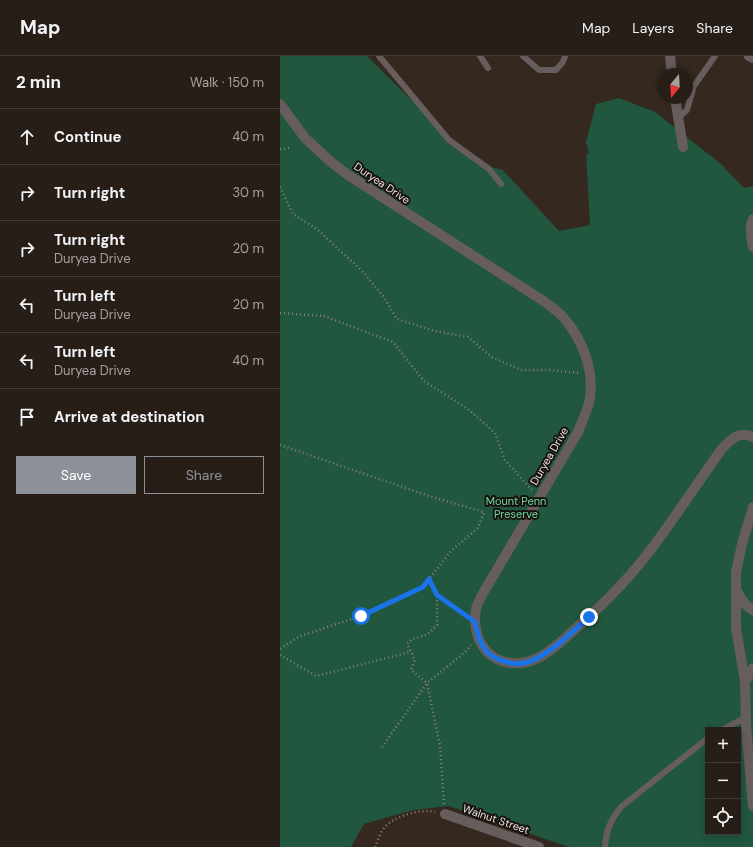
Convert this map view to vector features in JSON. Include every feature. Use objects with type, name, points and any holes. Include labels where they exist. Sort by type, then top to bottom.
[{"type":"street","points":[[670,56],[671,68]]},
{"type":"street","points":[[749,56],[753,58]]},
{"type":"street","name":"Duryea Drive","points":[[280,104],[305,138],[342,170],[545,302],[563,316],[575,332],[583,349],[589,374],[590,397],[578,432],[482,595],[476,608],[475,622],[478,638],[484,650],[495,658],[509,663],[525,663],[546,653],[589,617],[620,585],[654,546],[721,450],[732,438],[748,434],[753,437]]},
{"type":"street","points":[[676,104],[683,147]]},
{"type":"street","points":[[753,219],[750,233],[753,247]]},
{"type":"street","points":[[753,507],[742,544],[736,572],[736,628],[744,682],[753,806]]},
{"type":"street","points":[[736,588],[741,600],[748,608],[753,610]]},
{"type":"street","points":[[744,682],[753,668]]},
{"type":"street","name":"Walnut Street","points":[[445,814],[534,846]]},
{"type":"lane","points":[[378,56],[449,140],[489,169],[501,184]]},
{"type":"lane","points":[[480,56],[488,68]]},
{"type":"lane","points":[[523,56],[539,70],[556,70],[563,62],[565,56]]},
{"type":"lane","points":[[678,118],[687,110],[694,86],[714,56]]},
{"type":"lane","points":[[728,727],[746,717]]},
{"type":"lane","points":[[605,847],[612,817],[622,806],[705,740]]},
{"type":"path","points":[[280,149],[290,148]]},
{"type":"path","points":[[280,187],[293,214],[318,230],[363,272],[383,296],[397,319],[435,331],[468,337],[493,358],[522,370],[549,370],[589,374]]},
{"type":"path","points":[[280,313],[324,316],[393,342],[424,381],[468,409],[495,433],[505,460],[539,498]]},
{"type":"path","points":[[280,445],[429,496],[484,512],[478,528],[451,551],[423,587],[361,616],[300,636],[280,649]]},
{"type":"path","points":[[375,847],[383,828],[391,820],[430,810],[445,814],[440,746],[427,683],[411,670],[415,660],[410,652],[408,644],[412,640],[427,635],[437,625],[437,595],[429,579]]},
{"type":"path","points":[[437,595],[475,622]]},
{"type":"path","points":[[382,747],[427,683],[464,653],[478,638]]},
{"type":"path","points":[[280,656],[316,676],[410,652]]},
{"type":"green space","name":"Mount Penn Preserve","points":[[280,56],[367,56],[475,163],[503,170],[559,231],[590,225],[586,154],[589,154],[586,142],[596,104],[619,98],[655,112],[721,164],[744,188],[753,186],[753,847],[569,847],[449,806],[413,810],[364,824],[351,847],[280,847]]},
{"type":"route","points":[[361,616],[423,587],[429,579],[437,595],[475,622],[478,638],[484,650],[495,658],[509,663],[525,663],[541,656],[589,617]]}]
